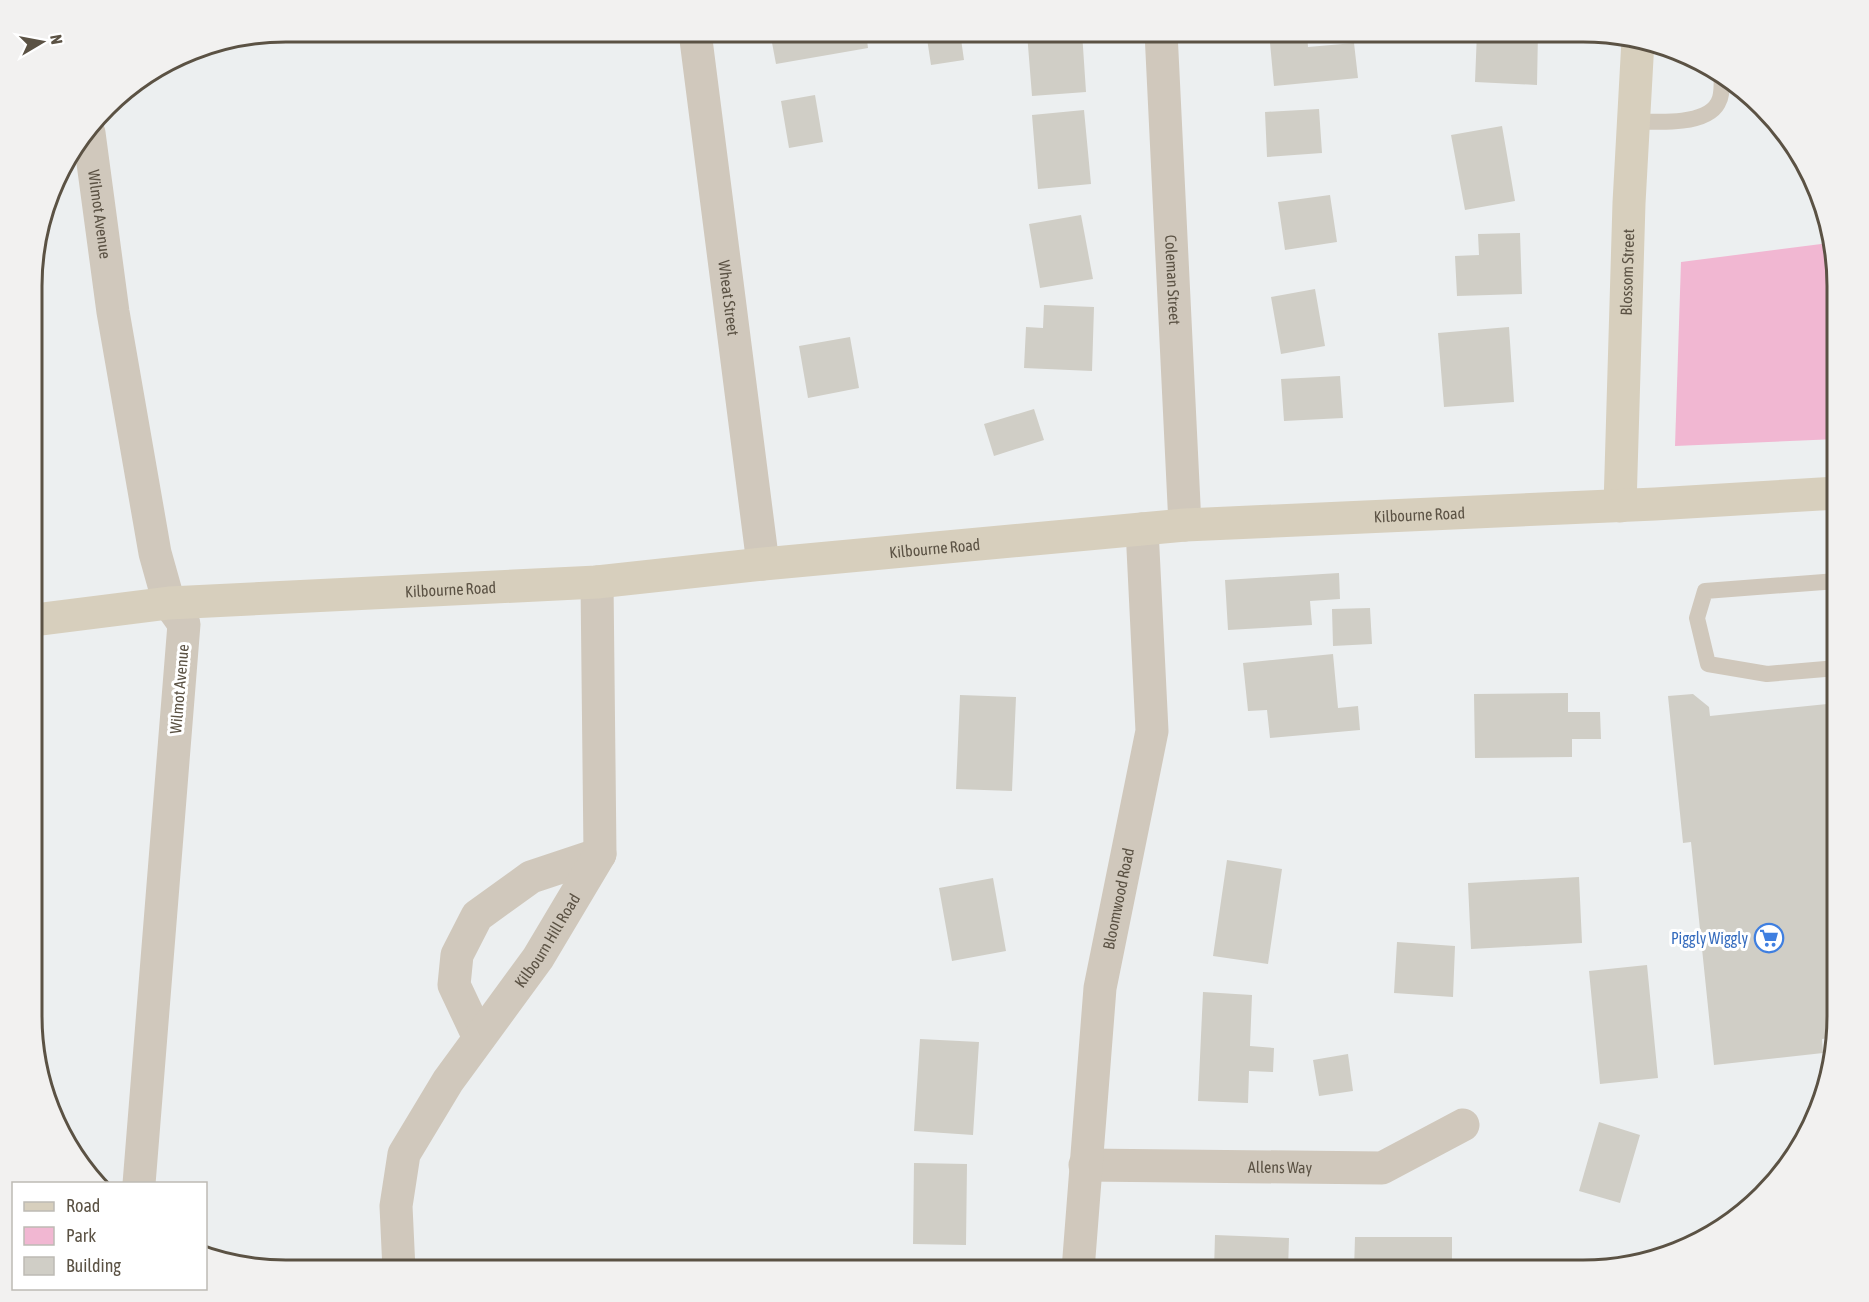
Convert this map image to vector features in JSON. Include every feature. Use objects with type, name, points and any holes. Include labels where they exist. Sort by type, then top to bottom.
[{"type":"street","name":"Wheat Street","points":[[696,42],[763,564]]},
{"type":"street","name":"Coleman Street","points":[[1161,42],[1185,525]]},
{"type":"street","name":"Blossom Street","points":[[1620,506],[1637,48]]},
{"type":"street","name":"Wilmot Avenue","points":[[90,140],[113,312],[155,553],[169,603],[184,624],[138,1182]]},
{"type":"street","name":"Kilbourne Road","points":[[42,619],[169,603],[597,582],[763,564],[1185,525],[1620,506],[1827,494]]},
{"type":"street","name":"Bloomwood Road","points":[[1079,1260],[1100,988],[1152,731],[1142,529]]},
{"type":"street","points":[[479,1038],[454,985],[457,955],[477,916],[531,877],[600,854],[597,582]]},
{"type":"street","name":"Kilbourn Hill Road","points":[[399,1260],[396,1206],[404,1154],[448,1082],[538,958],[600,854]]},
{"type":"street","name":"Allens Way","points":[[1085,1165],[1382,1168],[1463,1125]]},
{"type":"lane","points":[[1633,121],[1667,123],[1708,114],[1720,101],[1721,85]]},
{"type":"lane","points":[[1827,582],[1705,591],[1697,618],[1708,664],[1767,674],[1827,670]]},
{"type":"green space","points":[[1823,244],[1827,286],[1827,439],[1675,446],[1681,262]]},
{"type":"building","points":[[772,42],[867,42],[868,48],[776,64]]},
{"type":"building","points":[[928,42],[961,42],[964,60],[931,65]]},
{"type":"building","points":[[1028,42],[1083,42],[1086,92],[1032,96]]},
{"type":"building","points":[[1270,42],[1308,42],[1308,47],[1354,43],[1358,78],[1274,86]]},
{"type":"building","points":[[1477,42],[1538,42],[1537,85],[1475,82]]},
{"type":"building","points":[[815,95],[823,142],[789,148],[781,101]]},
{"type":"building","points":[[1319,109],[1322,153],[1267,157],[1265,112]]},
{"type":"building","points":[[1084,110],[1091,184],[1038,189],[1032,115]]},
{"type":"building","points":[[1502,126],[1515,201],[1465,210],[1451,135]]},
{"type":"building","points":[[1330,195],[1337,242],[1285,250],[1278,202]]},
{"type":"building","points":[[1081,215],[1093,279],[1040,288],[1029,224]]},
{"type":"building","points":[[1520,233],[1522,294],[1457,296],[1455,256],[1479,255],[1478,234]]},
{"type":"building","points":[[1315,289],[1325,346],[1281,354],[1271,297]]},
{"type":"building","points":[[1044,305],[1094,307],[1092,371],[1024,368],[1026,327],[1043,328]]},
{"type":"building","points":[[1509,327],[1514,402],[1444,407],[1438,333]]},
{"type":"building","points":[[850,337],[859,388],[808,398],[799,346]]},
{"type":"building","points":[[1340,376],[1343,418],[1284,421],[1281,379]]},
{"type":"building","points":[[1034,409],[1044,440],[994,456],[984,424]]},
{"type":"building","points":[[1339,573],[1340,599],[1310,601],[1312,625],[1228,630],[1225,580]]},
{"type":"building","points":[[1370,608],[1372,644],[1333,646],[1332,609]]},
{"type":"building","points":[[1333,654],[1338,708],[1358,706],[1360,730],[1270,738],[1267,710],[1248,711],[1243,663]]},
{"type":"building","points":[[1568,693],[1568,712],[1600,712],[1601,739],[1572,739],[1572,757],[1475,758],[1474,694]]},
{"type":"building","name":"Piggly Wiggly","points":[[1693,694],[1709,707],[1710,716],[1827,704],[1827,1016],[1826,1038],[1822,1039],[1823,1053],[1714,1065],[1691,842],[1683,843],[1668,696]]},
{"type":"building","points":[[960,695],[1016,697],[1012,791],[956,789]]},
{"type":"building","points":[[1227,860],[1282,869],[1268,964],[1213,956]]},
{"type":"building","points":[[1579,877],[1582,943],[1471,949],[1468,883]]},
{"type":"building","points":[[993,878],[1006,951],[952,961],[939,888]]},
{"type":"building","points":[[1397,942],[1455,946],[1453,997],[1394,993]]},
{"type":"building","points":[[1647,965],[1658,1078],[1600,1084],[1589,971]]},
{"type":"building","points":[[1203,992],[1252,995],[1250,1046],[1274,1048],[1273,1072],[1249,1071],[1248,1103],[1198,1101]]},
{"type":"building","points":[[920,1039],[979,1042],[973,1135],[914,1131]]},
{"type":"building","points":[[1348,1054],[1353,1091],[1319,1096],[1313,1060]]},
{"type":"building","points":[[1599,1122],[1640,1135],[1620,1203],[1579,1191]]},
{"type":"building","points":[[914,1163],[967,1164],[966,1245],[913,1244]]},
{"type":"building","points":[[1215,1235],[1289,1238],[1288,1260],[1214,1260]]},
{"type":"building","points":[[1355,1237],[1452,1237],[1452,1260],[1354,1260]]},
{"type":"place","name":"Piggly Wiggly","points":[[1769,938]]}]
